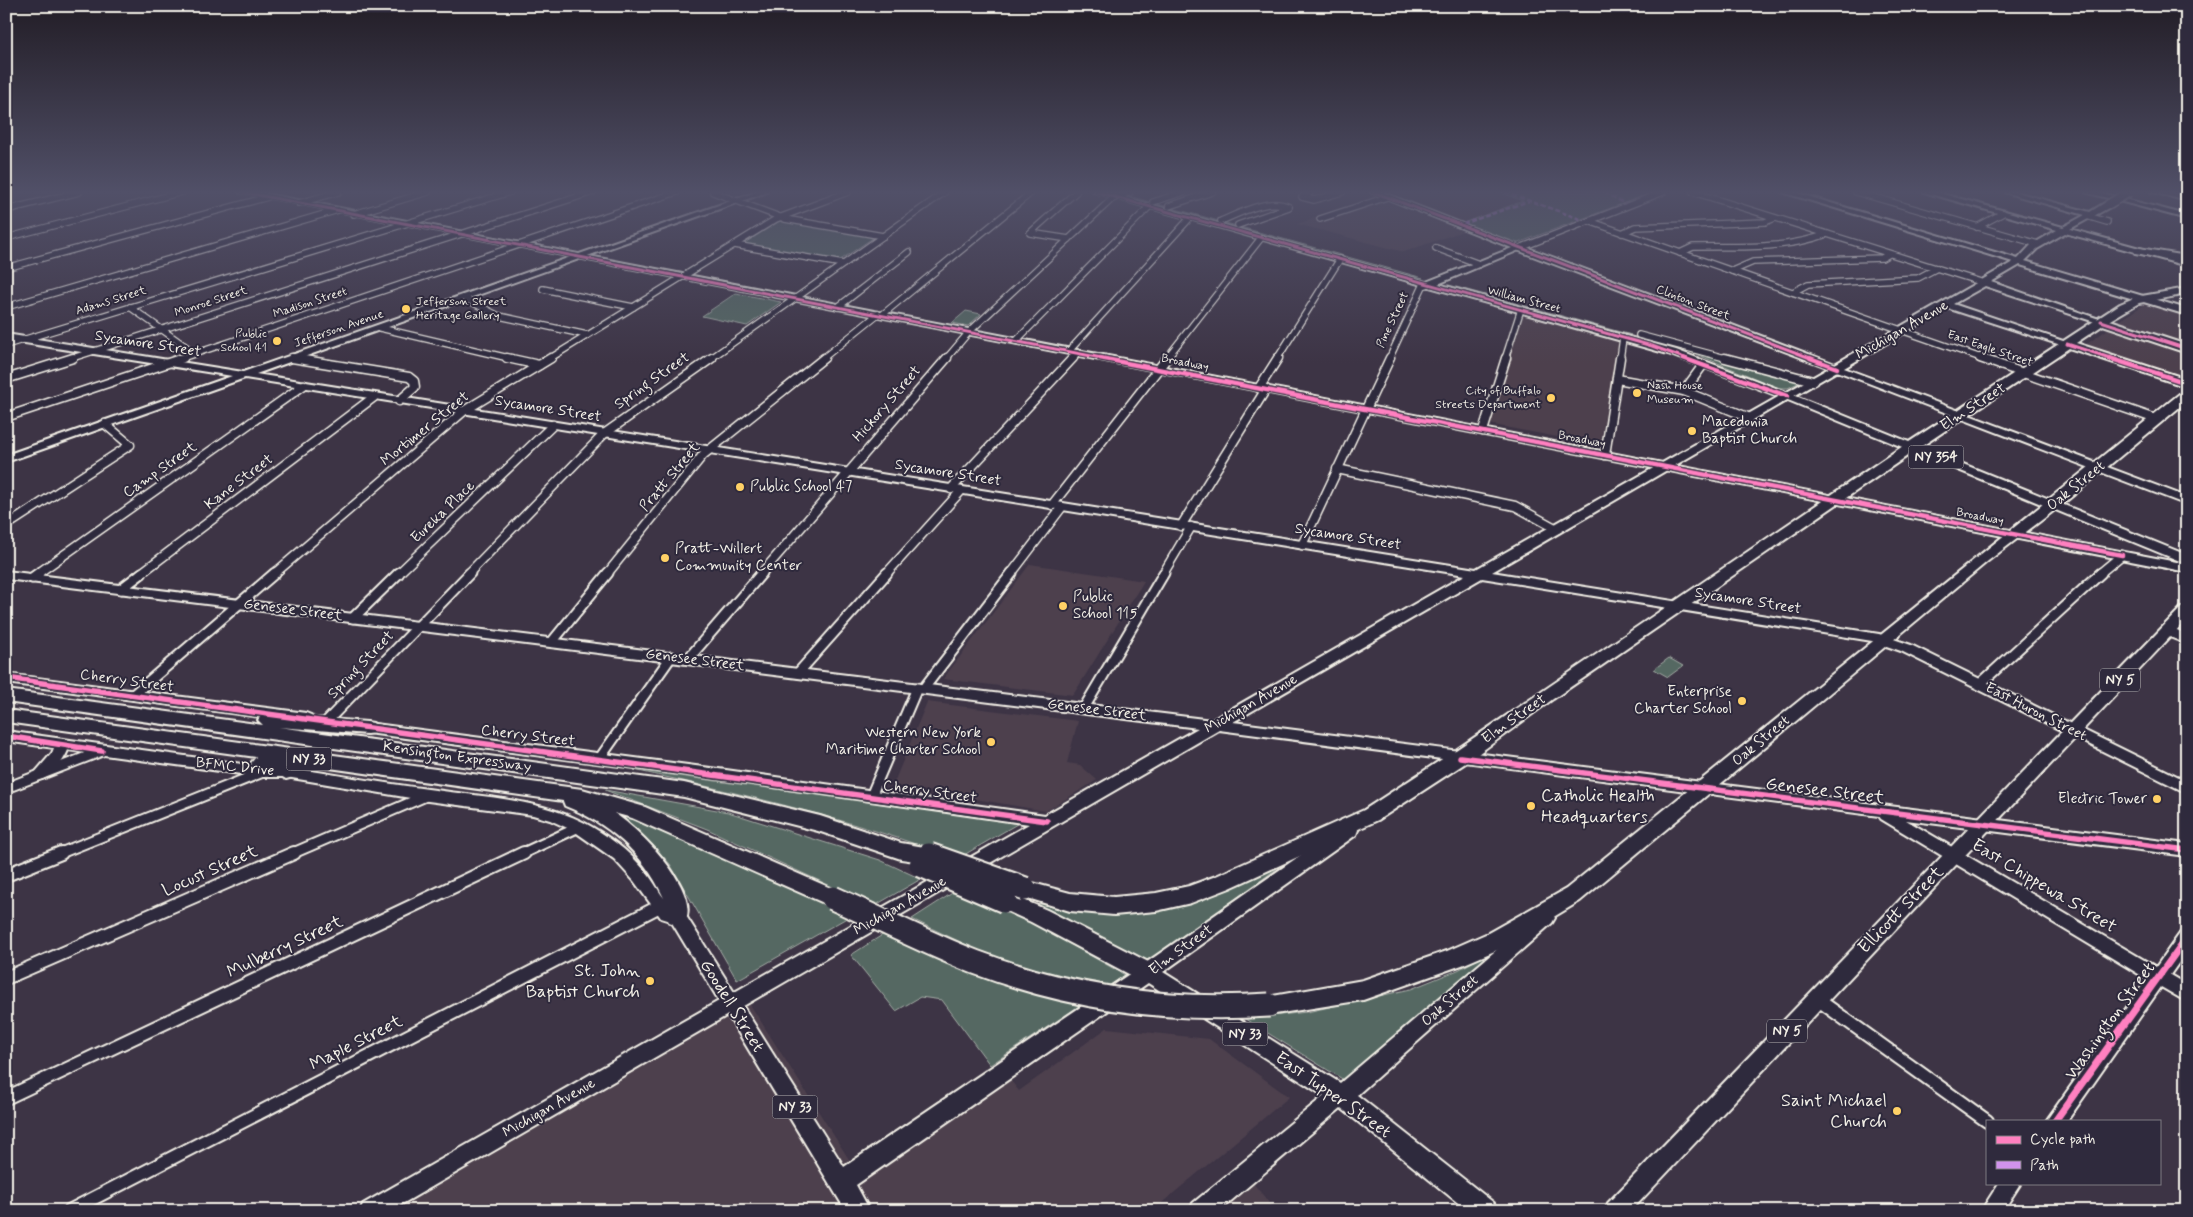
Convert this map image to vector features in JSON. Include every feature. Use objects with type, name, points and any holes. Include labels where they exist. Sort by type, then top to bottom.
[{"type":"highway","points":[[2139,251],[2187,259]]},
{"type":"highway","points":[[2142,298],[2187,291]]},
{"type":"highway","name":"Elm Street","points":[[1371,815],[1460,757],[1911,447],[2124,306],[2142,298]]},
{"type":"highway","points":[[2101,321],[2187,349]]},
{"type":"highway","points":[[2067,344],[2187,382]]},
{"type":"highway","name":"Oak Street","points":[[1573,895],[1884,639],[2099,468],[2187,394]]},
{"type":"highway","name":"Kensington Expressway","points":[[6,696],[47,700],[684,790],[792,816],[901,851]]},
{"type":"highway","points":[[47,700],[120,702],[274,721],[367,728]]},
{"type":"highway","name":"Kensington Expressway","points":[[6,716],[101,731],[517,788]]},
{"type":"highway","points":[[101,731],[280,766],[286,772]]},
{"type":"highway","points":[[517,788],[582,796],[638,812],[974,961],[1024,979],[1093,998],[1176,1008],[1229,1009],[1269,1005],[1363,990],[1454,958],[1496,940],[1573,895]]},
{"type":"highway","name":"NY 33","points":[[517,788],[577,802],[601,814],[624,831],[645,851],[663,876],[679,907],[677,916]]},
{"type":"highway","points":[[901,851],[928,856],[1025,889],[1070,902],[1114,906],[1156,902],[1191,894],[1371,815]]},
{"type":"highway","name":"NY 33","points":[[901,851],[921,866],[1039,916],[1148,973]]},
{"type":"main road","name":"Broadway","points":[[539,249],[2187,568]]},
{"type":"main road","name":"Pine Street","points":[[1429,284],[1518,249]]},
{"type":"main road","name":"William Street","points":[[1439,280],[1639,335],[1774,389],[1787,396]]},
{"type":"main road","name":"William Street","points":[[1429,284],[1665,350],[1787,396],[2187,560]]},
{"type":"main road","name":"Clinton Street","points":[[1961,415],[2187,501]]},
{"type":"main road","name":"Ellicott Street","points":[[1616,1211],[2187,610]]},
{"type":"main road","name":"Elm Street","points":[[841,1182],[1148,973],[1371,815]]},
{"type":"main road","name":"Oak Street","points":[[1201,1211],[1341,1095],[1573,895]]},
{"type":"main road","name":"Goodell Street","points":[[677,916],[859,1211]]},
{"type":"main road","name":"East Tupper Street","points":[[1148,973],[1341,1095],[1486,1211]]},
{"type":"street","points":[[6,268],[77,249]]},
{"type":"street","points":[[6,307],[205,249]]},
{"type":"street","name":"Adams Street","points":[[6,345],[324,249]]},
{"type":"street","name":"Monroe Street","points":[[6,379],[415,249]]},
{"type":"street","name":"Madison Street","points":[[6,417],[508,249]]},
{"type":"street","name":"Jefferson Avenue","points":[[6,458],[604,249]]},
{"type":"street","name":"Mortimer Street","points":[[133,695],[464,411],[727,249]]},
{"type":"street","points":[[761,249],[843,264]]},
{"type":"street","name":"Spring Street","points":[[327,721],[604,434],[865,249]]},
{"type":"street","name":"Pratt Street","points":[[552,642],[708,450],[962,249]]},
{"type":"street","name":"Hickory Street","points":[[688,659],[969,332],[1058,249]]},
{"type":"street","points":[[1016,341],[1107,249]]},
{"type":"street","points":[[798,673],[1163,249]]},
{"type":"street","points":[[872,796],[920,688],[1159,368],[1253,249]]},
{"type":"street","name":"William Street","points":[[1302,249],[1429,284]]},
{"type":"street","name":"William Street","points":[[1325,249],[1439,280]]},
{"type":"street","points":[[1438,249],[1479,264]]},
{"type":"street","name":"Clinton Street","points":[[1522,249],[1961,415]]},
{"type":"street","name":"East Eagle Street","points":[[1668,249],[2156,419]]},
{"type":"street","points":[[1680,253],[1689,249]]},
{"type":"street","points":[[1873,249],[2101,321]]},
{"type":"street","points":[[1975,249],[2187,312]]},
{"type":"street","name":"Michigan Avenue","points":[[370,1211],[1813,382],[2019,262],[2033,249]]},
{"type":"street","points":[[2131,249],[2187,264]]},
{"type":"street","points":[[838,307],[910,252]]},
{"type":"street","points":[[1732,271],[1753,262],[1882,258],[1889,254]]},
{"type":"street","points":[[1084,708],[1263,388],[1340,259]]},
{"type":"street","points":[[1793,292],[1808,284],[1918,278],[1937,268]]},
{"type":"street","name":"Pine Street","points":[[1302,545],[1424,286],[1429,284]]},
{"type":"street","points":[[543,289],[633,307]]},
{"type":"street","points":[[464,298],[499,316],[587,335]]},
{"type":"street","points":[[1946,305],[2067,344]]},
{"type":"street","points":[[130,307],[195,353]]},
{"type":"street","points":[[1482,431],[1521,309]]},
{"type":"street","points":[[380,328],[539,365]]},
{"type":"street","name":"William Street","points":[[1639,335],[1813,382]]},
{"type":"street","name":"Sycamore Street","points":[[6,337],[1884,639]]},
{"type":"street","points":[[1605,454],[1623,338]]},
{"type":"street","points":[[292,358],[409,377],[414,381],[415,387],[399,400]]},
{"type":"street","points":[[1684,391],[1703,365]]},
{"type":"street","points":[[1617,380],[1684,391],[1750,418]]},
{"type":"street","name":"Camp Street","points":[[32,578],[304,385]]},
{"type":"street","name":"Kane Street","points":[[121,590],[374,396]]},
{"type":"street","points":[[6,526],[130,445],[105,424]]},
{"type":"street","name":"Eureka Place","points":[[353,618],[553,425]]},
{"type":"street","points":[[1337,470],[1516,506],[1557,529]]},
{"type":"street","points":[[1980,684],[2065,604],[2122,555]]},
{"type":"street","name":"Genesee Street","points":[[6,575],[1084,708],[1880,812],[2187,850]]},
{"type":"street","points":[[2167,631],[2187,639]]},
{"type":"street","name":"East Huron Street","points":[[1884,639],[1980,684],[2187,788]]},
{"type":"street","points":[[600,758],[671,657]]},
{"type":"street","name":"Cherry Street","points":[[6,678],[600,758],[1047,821]]},
{"type":"street","name":"BFMC Drive","points":[[6,736],[102,751],[263,772],[286,772],[428,795],[534,809],[579,827]]},
{"type":"street","points":[[40,775],[59,755],[62,744]]},
{"type":"street","points":[[6,788],[102,751]]},
{"type":"street","points":[[6,875],[263,772]]},
{"type":"street","name":"Locust Street","points":[[6,978],[428,795]]},
{"type":"street","name":"East Chippewa Street","points":[[1880,812],[2187,994]]},
{"type":"street","name":"Goodell Street","points":[[579,827],[620,855],[640,876],[660,906],[667,913],[677,916]]},
{"type":"street","name":"Mulberry Street","points":[[6,1098],[579,827]]},
{"type":"street","name":"Maple Street","points":[[69,1211],[660,906]]},
{"type":"street","name":"Washington Street","points":[[2056,1120],[2187,937]]},
{"type":"street","points":[[1817,999],[1986,1120]]},
{"type":"street","points":[[1991,1211],[2010,1184]]},
{"type":"shaded area","points":[[1392,249],[1413,249],[1404,252]]},
{"type":"shaded area","points":[[2146,303],[2187,315],[2187,344],[2118,322]]},
{"type":"shaded area","name":"City of Buffalo Streets Department","points":[[1523,314],[1619,341],[1600,445],[1489,424]]},
{"type":"shaded area","points":[[2111,327],[2187,353],[2187,379],[2084,346]]},
{"type":"shaded area","name":"Public School 115","points":[[1030,564],[1144,581],[1073,695],[943,679]]},
{"type":"shaded area","name":"Western New York Maritime Charter School","points":[[927,702],[1078,721],[1067,763],[1080,765],[1097,780],[1046,811],[893,785]]},
{"type":"shaded area","points":[[740,989],[852,1164],[997,1064],[1019,1091],[1107,1028],[1209,1039],[1289,1097],[1152,1211],[353,1211]]},
{"type":"shaded area","points":[[1238,1165],[1276,1211],[1184,1211]]},
{"type":"green space","points":[[770,249],[857,249],[839,261]]},
{"type":"green space","points":[[1305,249],[1318,249],[1423,278],[1385,271]]},
{"type":"green space","points":[[1449,285],[1631,335],[1546,315],[1444,286]]},
{"type":"green space","points":[[736,293],[781,302],[747,326],[702,316]]},
{"type":"green space","points":[[966,311],[981,314],[968,326],[952,323]]},
{"type":"green space","points":[[1676,346],[1800,382],[1788,388],[1779,388]]},
{"type":"green space","points":[[1669,658],[1683,666],[1668,677],[1654,669]]},
{"type":"green space","points":[[634,770],[985,817],[1017,824],[957,859],[837,820],[716,788]]},
{"type":"green space","points":[[605,790],[728,812],[880,860],[921,879],[874,906],[707,829]]},
{"type":"green space","points":[[611,812],[635,819],[852,915],[737,980],[670,864],[653,845]]},
{"type":"green space","points":[[1286,862],[1154,958],[1145,960],[1032,905],[1041,904],[1074,909],[1219,892]]},
{"type":"green space","points":[[957,890],[1020,916],[1125,975],[1104,989],[1059,979],[990,956],[912,919]]},
{"type":"green space","points":[[887,932],[1079,1006],[990,1065],[942,1000],[920,997],[896,1011],[851,955]]},
{"type":"green space","points":[[1502,946],[1344,1080],[1245,1019],[1307,1012],[1411,989],[1458,970]]},
{"type":"cycle path","points":[[537,249],[2122,555]]},
{"type":"cycle path","points":[[1302,249],[1652,346],[1787,396]]},
{"type":"cycle path","points":[[1523,249],[1837,368]]},
{"type":"cycle path","points":[[2101,321],[2187,349]]},
{"type":"cycle path","points":[[2067,344],[2187,383]]},
{"type":"cycle path","points":[[6,678],[1047,821]]},
{"type":"cycle path","points":[[6,736],[102,751]]},
{"type":"cycle path","points":[[1460,757],[2187,850]]},
{"type":"cycle path","points":[[2056,1120],[2187,937]]},
{"type":"place","name":"Jefferson Street Heritage Gallery","points":[[406,309]]},
{"type":"place","name":"Public School 41","points":[[277,341]]},
{"type":"place","name":"Nash House Museum","points":[[1637,393]]},
{"type":"place","name":"City of Buffalo Streets Department","points":[[1551,398]]},
{"type":"place","name":"Macedonia Baptist Church","points":[[1692,431]]},
{"type":"place","name":"Public School 47","points":[[740,487]]},
{"type":"place","name":"Pratt-Willert Community Center","points":[[665,558]]},
{"type":"place","name":"Public School 115","points":[[1063,606]]},
{"type":"place","name":"Enterprise Charter School","points":[[1742,701]]},
{"type":"place","name":"Western New York Maritime Charter School","points":[[991,742]]},
{"type":"place","name":"Electric Tower","points":[[2157,799]]},
{"type":"place","name":"Catholic Health Headquarters","points":[[1531,806]]},
{"type":"place","name":"St. John Baptist Church","points":[[650,981]]},
{"type":"place","name":"Saint Michael Church","points":[[1897,1111]]}]
